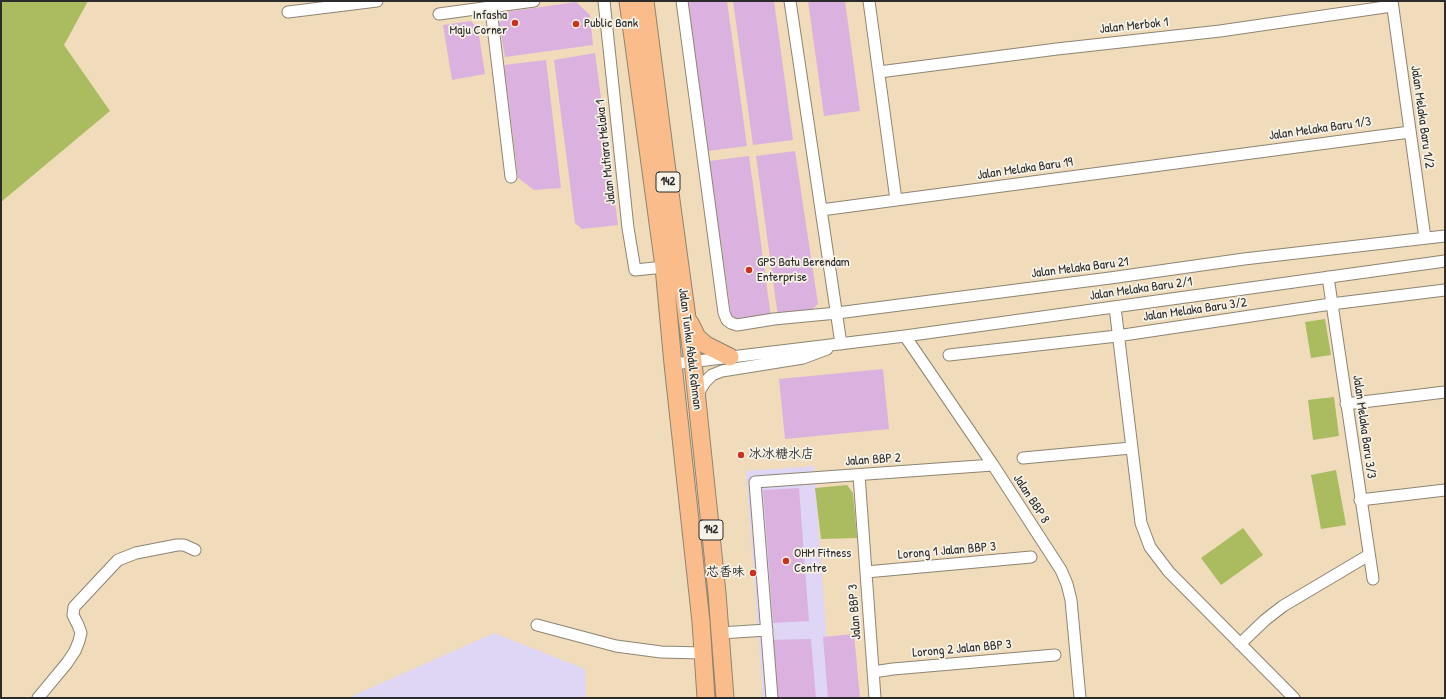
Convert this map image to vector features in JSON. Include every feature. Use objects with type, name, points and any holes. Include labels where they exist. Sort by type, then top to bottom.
[{"type":"main road","name":"Jalan Tunku Abdul Rahman","points":[[628,1],[664,267],[701,622],[706,698]]},
{"type":"main road","name":"Jalan Tunku Abdul Rahman","points":[[645,1],[693,362],[707,488],[725,698]]},
{"type":"main road","points":[[686,313],[697,337],[706,345],[730,357]]},
{"type":"street","points":[[288,12],[377,1]]},
{"type":"street","points":[[440,14],[490,4],[534,1]]},
{"type":"street","name":"Jalan Mutiara Melaka 1","points":[[604,1],[628,228],[635,270],[664,267]]},
{"type":"street","name":"Jalan Melaka Baru 21","points":[[682,1],[724,313],[727,320],[737,325],[774,319],[836,313],[1445,236]]},
{"type":"street","points":[[790,1],[841,344]]},
{"type":"street","points":[[869,1],[896,200]]},
{"type":"street","points":[[490,4],[511,177]]},
{"type":"street","name":"Jalan Merbok 1","points":[[879,72],[1056,49],[1220,31],[1392,4]]},
{"type":"street","name":"Jalan Melaka Baru 1/2","points":[[1392,4],[1425,238]]},
{"type":"street","name":"Jalan Melaka Baru 1/3","points":[[1233,155],[1410,132]]},
{"type":"street","name":"Jalan Melaka Baru 19","points":[[821,210],[1233,155]]},
{"type":"street","name":"Jalan Melaka Baru 2/1","points":[[841,344],[1445,261]]},
{"type":"street","name":"Jalan Melaka Baru 3/3","points":[[1328,277],[1360,500],[1373,579]]},
{"type":"street","name":"Jalan Melaka Baru 3/2","points":[[949,355],[1117,336],[1331,304],[1445,290]]},
{"type":"street","points":[[1115,307],[1117,336],[1141,523],[1150,546],[1169,572],[1294,698]]},
{"type":"street","name":"Jalan BBP 8","points":[[905,336],[1061,570],[1067,584],[1071,600],[1080,698]]},
{"type":"street","points":[[673,364],[802,347],[841,344]]},
{"type":"street","points":[[697,404],[700,390],[712,375],[722,371],[803,358],[841,344]]},
{"type":"street","points":[[1346,404],[1445,392]]},
{"type":"street","points":[[1023,458],[1131,448]]},
{"type":"street","name":"Jalan BBP 2","points":[[767,630],[755,482],[992,465]]},
{"type":"street","name":"Jalan BBP 3","points":[[859,475],[875,698]]},
{"type":"street","points":[[1360,500],[1445,490]]},
{"type":"street","points":[[38,698],[75,651],[79,641],[80,633],[73,615],[74,607],[118,560],[136,553],[177,544],[195,550]]},
{"type":"street","points":[[1240,644],[1265,620],[1283,606],[1369,555]]},
{"type":"street","name":"Lorong 1 Jalan BBP 3","points":[[866,572],[1031,558]]},
{"type":"street","points":[[537,625],[616,646],[661,652],[703,653]]},
{"type":"street","points":[[720,633],[767,630],[772,698]]},
{"type":"street","name":"Lorong 2 Jalan BBP 3","points":[[873,672],[1055,655]]},
{"type":"shaded area","points":[[814,466],[831,698],[763,698],[746,471]]},
{"type":"shaded area","points":[[494,633],[585,669],[586,698],[348,698]]},
{"type":"green space","points":[[1,1],[88,1],[64,45],[110,111],[1,202]]},
{"type":"green space","points":[[1325,319],[1331,355],[1311,358],[1305,322]]},
{"type":"green space","points":[[1334,397],[1339,436],[1313,440],[1308,400]]},
{"type":"green space","points":[[1336,470],[1346,525],[1321,529],[1311,475]]},
{"type":"green space","points":[[847,485],[853,493],[857,538],[821,539],[815,488]]},
{"type":"green space","points":[[1243,528],[1263,555],[1221,585],[1201,558]]},
{"type":"building","points":[[686,1],[727,1],[747,146],[708,151]]},
{"type":"building","points":[[733,1],[774,1],[793,140],[753,145]]},
{"type":"building","points":[[808,1],[845,1],[860,111],[824,116]]},
{"type":"building","points":[[576,2],[590,15],[593,45],[505,57],[499,23],[506,12]]},
{"type":"building","points":[[471,21],[478,29],[485,74],[452,80],[443,25]]},
{"type":"building","points":[[595,53],[618,225],[582,229],[575,223],[554,60]]},
{"type":"building","points":[[546,60],[561,188],[534,190],[518,178],[504,65]]},
{"type":"building","points":[[795,151],[818,304],[810,312],[778,317],[756,156]]},
{"type":"building","points":[[749,156],[771,317],[737,321],[731,314],[709,161]]},
{"type":"building","points":[[883,369],[889,429],[785,439],[779,379]]},
{"type":"building","name":"OHM Fitness Centre","points":[[799,488],[809,621],[773,623],[763,490]]},
{"type":"building","points":[[854,634],[860,698],[828,698],[823,637]]},
{"type":"building","points":[[811,639],[816,698],[776,698],[771,640]]},
{"type":"place","name":"Infasha Maju Corner","points":[[515,23]]},
{"type":"place","name":"Public Bank","points":[[576,24]]},
{"type":"place","name":"GPS Batu Berendam Enterprise","points":[[749,270]]},
{"type":"place","name":"冰冰糖水店","points":[[741,455]]},
{"type":"place","name":"OHM Fitness Centre","points":[[786,561]]},
{"type":"place","name":"芯香味","points":[[753,573]]}]
